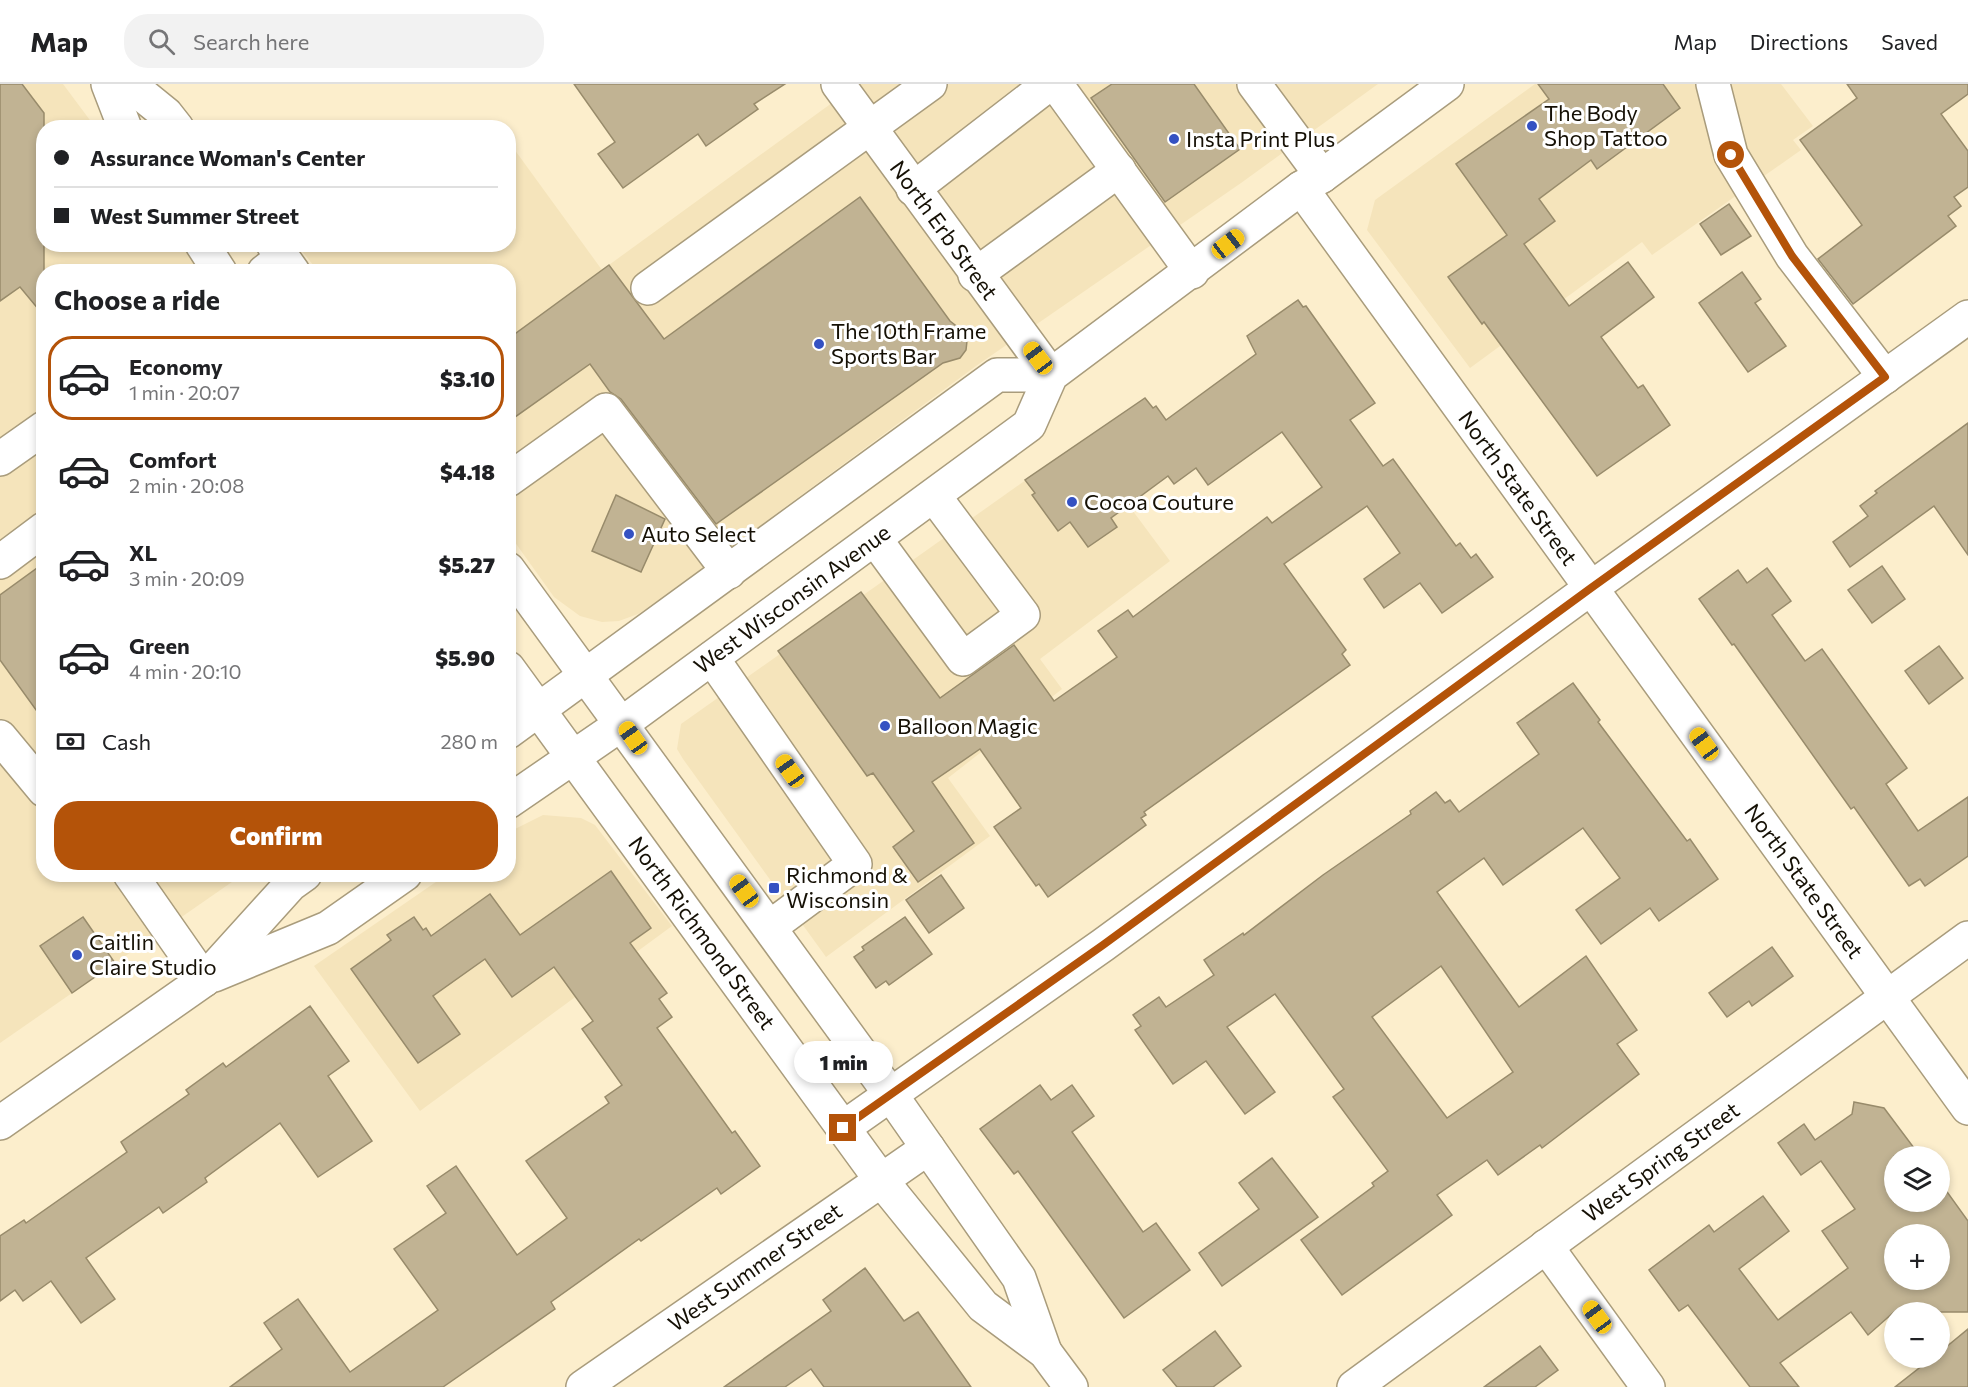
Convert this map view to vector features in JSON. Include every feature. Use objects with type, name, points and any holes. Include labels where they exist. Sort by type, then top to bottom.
[{"type":"main road","points":[[114,84],[123,120]]},
{"type":"main road","points":[[114,84],[166,114],[171,120]]},
{"type":"main road","name":"North Erb Street","points":[[837,84],[975,275],[1051,375]]},
{"type":"main road","points":[[648,288],[930,84]]},
{"type":"main road","points":[[913,189],[1049,84],[1058,87],[1192,272]]},
{"type":"main road","name":"North State Street","points":[[1254,84],[1312,182],[1591,588],[1968,1108]]},
{"type":"main road","points":[[516,727],[997,375],[1051,375],[1447,84]]},
{"type":"main road","points":[[1713,84],[1731,155],[1792,256],[1885,377]]},
{"type":"main road","points":[[975,275],[1119,170]]},
{"type":"main road","points":[[843,1128],[1103,945],[1591,588],[1968,317]]},
{"type":"main road","name":"West Wisconsin Avenue","points":[[516,797],[623,723],[1029,425],[1051,375]]},
{"type":"main road","points":[[516,474],[606,410],[729,572]]},
{"type":"main road","points":[[0,459],[36,434]]},
{"type":"main road","points":[[875,539],[963,659],[1023,615],[934,496]]},
{"type":"main road","points":[[0,562],[36,535]]},
{"type":"main road","name":"North Richmond Street","points":[[516,580],[770,927],[1019,1278],[1045,1352]]},
{"type":"main road","points":[[712,658],[855,864],[770,927]]},
{"type":"main road","name":"North Richmond Street","points":[[516,679],[881,1180],[983,1306],[1045,1352],[1071,1387]]},
{"type":"main road","points":[[0,736],[36,780]]},
{"type":"main road","points":[[136,882],[204,980]]},
{"type":"main road","points":[[204,980],[294,882]]},
{"type":"main road","points":[[1,1122],[204,980],[328,928],[394,882]]},
{"type":"main road","name":"West Spring Street","points":[[1354,1387],[1968,938]]},
{"type":"main road","name":"West Summer Street","points":[[583,1387],[928,1148]]},
{"type":"main road","points":[[1546,1246],[1648,1387]]},
{"type":"shaded area","points":[[0,84],[63,84],[90,120],[36,120],[36,252],[186,252],[196,264],[36,264],[36,882],[232,882],[0,1043]]},
{"type":"shaded area","points":[[858,84],[1378,84],[1241,183],[976,366],[654,604],[638,614],[619,621],[602,622],[580,616],[554,597],[516,544],[516,264],[312,264],[303,252],[516,252],[516,152],[602,270]]},
{"type":"shaded area","points":[[1535,84],[1781,84],[1813,126],[1793,140],[1801,150],[1652,255],[1642,242],[1470,368],[1367,230],[1375,200]]},
{"type":"shaded area","points":[[1081,441],[1170,561],[1040,659],[1062,689],[948,778],[990,836],[826,957],[683,759],[677,749],[681,724]]},
{"type":"shaded area","points":[[543,815],[581,818],[595,825],[672,926],[420,1111],[314,966],[436,882],[516,882],[516,828]]},
{"type":"building","points":[[0,84],[22,84],[44,113],[44,120],[36,120],[36,252],[44,252],[44,264],[36,264],[36,306],[20,287],[0,301]]},
{"type":"building","points":[[574,84],[785,84],[754,104],[758,109],[706,146],[698,134],[623,188],[598,154],[615,142]]},
{"type":"building","points":[[1112,84],[1194,84],[1240,149],[1165,202],[1091,98]]},
{"type":"building","points":[[1538,84],[1663,84],[1680,108],[1597,169],[1591,160],[1539,199],[1555,221],[1524,244],[1569,306],[1628,262],[1654,297],[1601,337],[1638,388],[1643,385],[1670,425],[1597,476],[1484,322],[1482,324],[1448,277],[1507,235],[1456,164],[1549,99]]},
{"type":"building","points":[[1847,84],[1968,84],[1968,94],[1941,114],[1968,151],[1968,187],[1954,197],[1961,206],[1948,216],[1956,226],[1853,304],[1818,259],[1862,225],[1800,140],[1857,98]]},
{"type":"building","name":"The 10th Frame Sports Bar","points":[[860,197],[950,321],[964,332],[967,341],[966,350],[960,358],[943,363],[716,524],[621,399],[610,392],[590,364],[516,416],[516,333],[609,265],[664,339]]},
{"type":"building","points":[[1729,204],[1751,236],[1721,255],[1700,224]]},
{"type":"building","points":[[1742,272],[1761,299],[1755,303],[1786,346],[1748,372],[1699,303]]},
{"type":"building","points":[[1298,300],[1303,307],[1306,306],[1375,403],[1350,420],[1383,466],[1393,459],[1456,546],[1460,543],[1471,558],[1476,554],[1493,577],[1442,613],[1420,583],[1384,608],[1364,579],[1400,553],[1367,506],[1284,564],[1346,650],[1342,654],[1350,665],[1144,812],[1146,815],[1141,818],[1146,825],[1048,897],[1039,884],[1036,886],[994,827],[1021,808],[980,749],[932,782],[974,843],[918,882],[893,847],[914,831],[873,773],[867,776],[778,651],[861,592],[940,698],[1014,645],[1054,701],[1117,657],[1098,631],[1128,610],[1133,617],[1267,517],[1272,523],[1322,487],[1282,432],[1208,485],[1196,468],[1174,484],[1168,476],[1111,518],[1117,527],[1088,547],[1070,522],[1058,531],[1032,495],[1035,493],[1025,480],[1145,398],[1153,408],[1156,406],[1166,420],[1256,354],[1247,336]]},
{"type":"building","points":[[1968,423],[1968,555],[1934,506],[1850,567],[1833,542],[1868,516],[1860,506],[1877,493],[1875,491]]},
{"type":"building","name":"Auto Select","points":[[616,495],[665,519],[641,572],[592,551]]},
{"type":"building","points":[[1882,566],[1905,599],[1872,623],[1848,590]]},
{"type":"building","points":[[1767,568],[1791,601],[1772,615],[1805,661],[1822,649],[1907,768],[1886,784],[1918,831],[1968,797],[1968,856],[1925,886],[1920,879],[1909,886],[1854,807],[1851,809],[1734,644],[1732,645],[1699,599],[1738,570],[1747,583]]},
{"type":"building","points":[[36,569],[36,710],[0,660],[0,595]]},
{"type":"building","points":[[1939,646],[1963,678],[1929,704],[1905,671]]},
{"type":"building","points":[[1573,683],[1600,720],[1598,722],[1687,841],[1690,839],[1718,879],[1659,921],[1650,908],[1601,944],[1576,910],[1620,878],[1583,828],[1503,885],[1484,858],[1437,892],[1519,1007],[1586,956],[1637,1030],[1617,1044],[1639,1074],[1542,1148],[1540,1145],[1498,1175],[1487,1160],[1437,1195],[1452,1215],[1342,1295],[1301,1240],[1374,1186],[1372,1183],[1388,1171],[1333,1097],[1344,1089],[1275,994],[1227,1027],[1275,1092],[1245,1114],[1206,1061],[1173,1084],[1135,1030],[1141,1026],[1133,1015],[1159,997],[1166,1007],[1214,975],[1204,960],[1243,933],[1244,935],[1323,875],[1411,814],[1410,811],[1436,792],[1445,803],[1450,800],[1459,812],[1539,754],[1517,723]],"holes":[[[1441,966],[1513,1072],[1447,1118],[1372,1017]]]},
{"type":"building","points":[[611,871],[651,928],[630,943],[667,993],[659,999],[672,1017],[657,1028],[732,1133],[735,1131],[760,1166],[721,1194],[717,1188],[641,1241],[639,1239],[551,1302],[555,1309],[443,1387],[230,1387],[282,1349],[264,1323],[298,1299],[350,1372],[438,1310],[394,1249],[446,1213],[427,1186],[456,1166],[517,1255],[567,1218],[526,1161],[609,1103],[605,1097],[622,1085],[582,1029],[593,1021],[554,967],[512,997],[485,959],[433,996],[460,1034],[418,1063],[351,969],[391,940],[387,935],[414,917],[423,930],[426,928],[431,936],[490,894],[520,935]]},
{"type":"building","points":[[941,875],[964,908],[929,933],[906,900]]},
{"type":"building","name":"Caitlin Claire Studio","points":[[83,917],[115,963],[72,993],[40,946]]},
{"type":"building","points":[[905,917],[932,954],[889,985],[886,981],[876,988],[854,957],[864,950],[862,947]]},
{"type":"building","points":[[1772,947],[1793,976],[1752,1006],[1749,1001],[1727,1017],[1709,993]]},
{"type":"building","points":[[310,1006],[349,1061],[328,1076],[372,1141],[318,1177],[280,1123],[205,1178],[207,1182],[163,1213],[159,1207],[86,1258],[115,1299],[81,1323],[51,1281],[23,1301],[15,1290],[0,1301],[0,1236],[24,1220],[26,1223],[127,1152],[121,1142],[189,1094],[186,1090],[223,1063],[226,1067]]},
{"type":"building","points":[[1040,1085],[1051,1100],[1072,1085],[1094,1116],[1072,1132],[1143,1232],[1156,1223],[1190,1270],[1124,1318],[1018,1171],[1014,1174],[980,1129]]},
{"type":"building","points":[[1854,1102],[1884,1108],[1912,1146],[1884,1146],[1884,1212],[1950,1212],[1950,1196],[1968,1221],[1968,1312],[1950,1312],[1950,1302],[1884,1302],[1884,1321],[1868,1335],[1851,1312],[1780,1363],[1799,1387],[1750,1387],[1688,1305],[1679,1311],[1649,1270],[1709,1225],[1714,1232],[1763,1196],[1789,1231],[1739,1269],[1778,1320],[1848,1268],[1822,1231],[1855,1209],[1821,1161],[1801,1175],[1778,1143],[1804,1124],[1815,1140],[1852,1114]]},
{"type":"building","points":[[1272,1158],[1318,1217],[1222,1286],[1199,1253],[1259,1209],[1239,1183]]},
{"type":"building","points":[[865,1268],[904,1321],[918,1312],[971,1387],[824,1387],[811,1369],[785,1387],[724,1387],[831,1311],[823,1300]]},
{"type":"building","points":[[1968,1329],[1968,1387],[1895,1387],[1919,1368],[1950,1368],[1950,1344]]},
{"type":"building","points":[[1215,1331],[1241,1366],[1213,1387],[1177,1387],[1163,1370]]},
{"type":"building","points":[[1540,1346],[1558,1370],[1535,1387],[1484,1387]]},
{"type":"place","name":"The Body Shop Tattoo","points":[[1532,126]]},
{"type":"place","name":"Insta Print Plus","points":[[1174,139]]},
{"type":"place","name":"The 10th Frame Sports Bar","points":[[819,344]]},
{"type":"place","name":"Cocoa Couture","points":[[1072,502]]},
{"type":"place","name":"Auto Select","points":[[629,534]]},
{"type":"place","name":"Balloon Magic","points":[[885,726]]},
{"type":"place","name":"Richmond & Wisconsin","points":[[774,888]]},
{"type":"place","name":"Caitlin Claire Studio","points":[[77,955]]},
{"type":"route","points":[[843,1128],[1103,945],[1591,588],[1885,377],[1792,256],[1731,155]]}]
